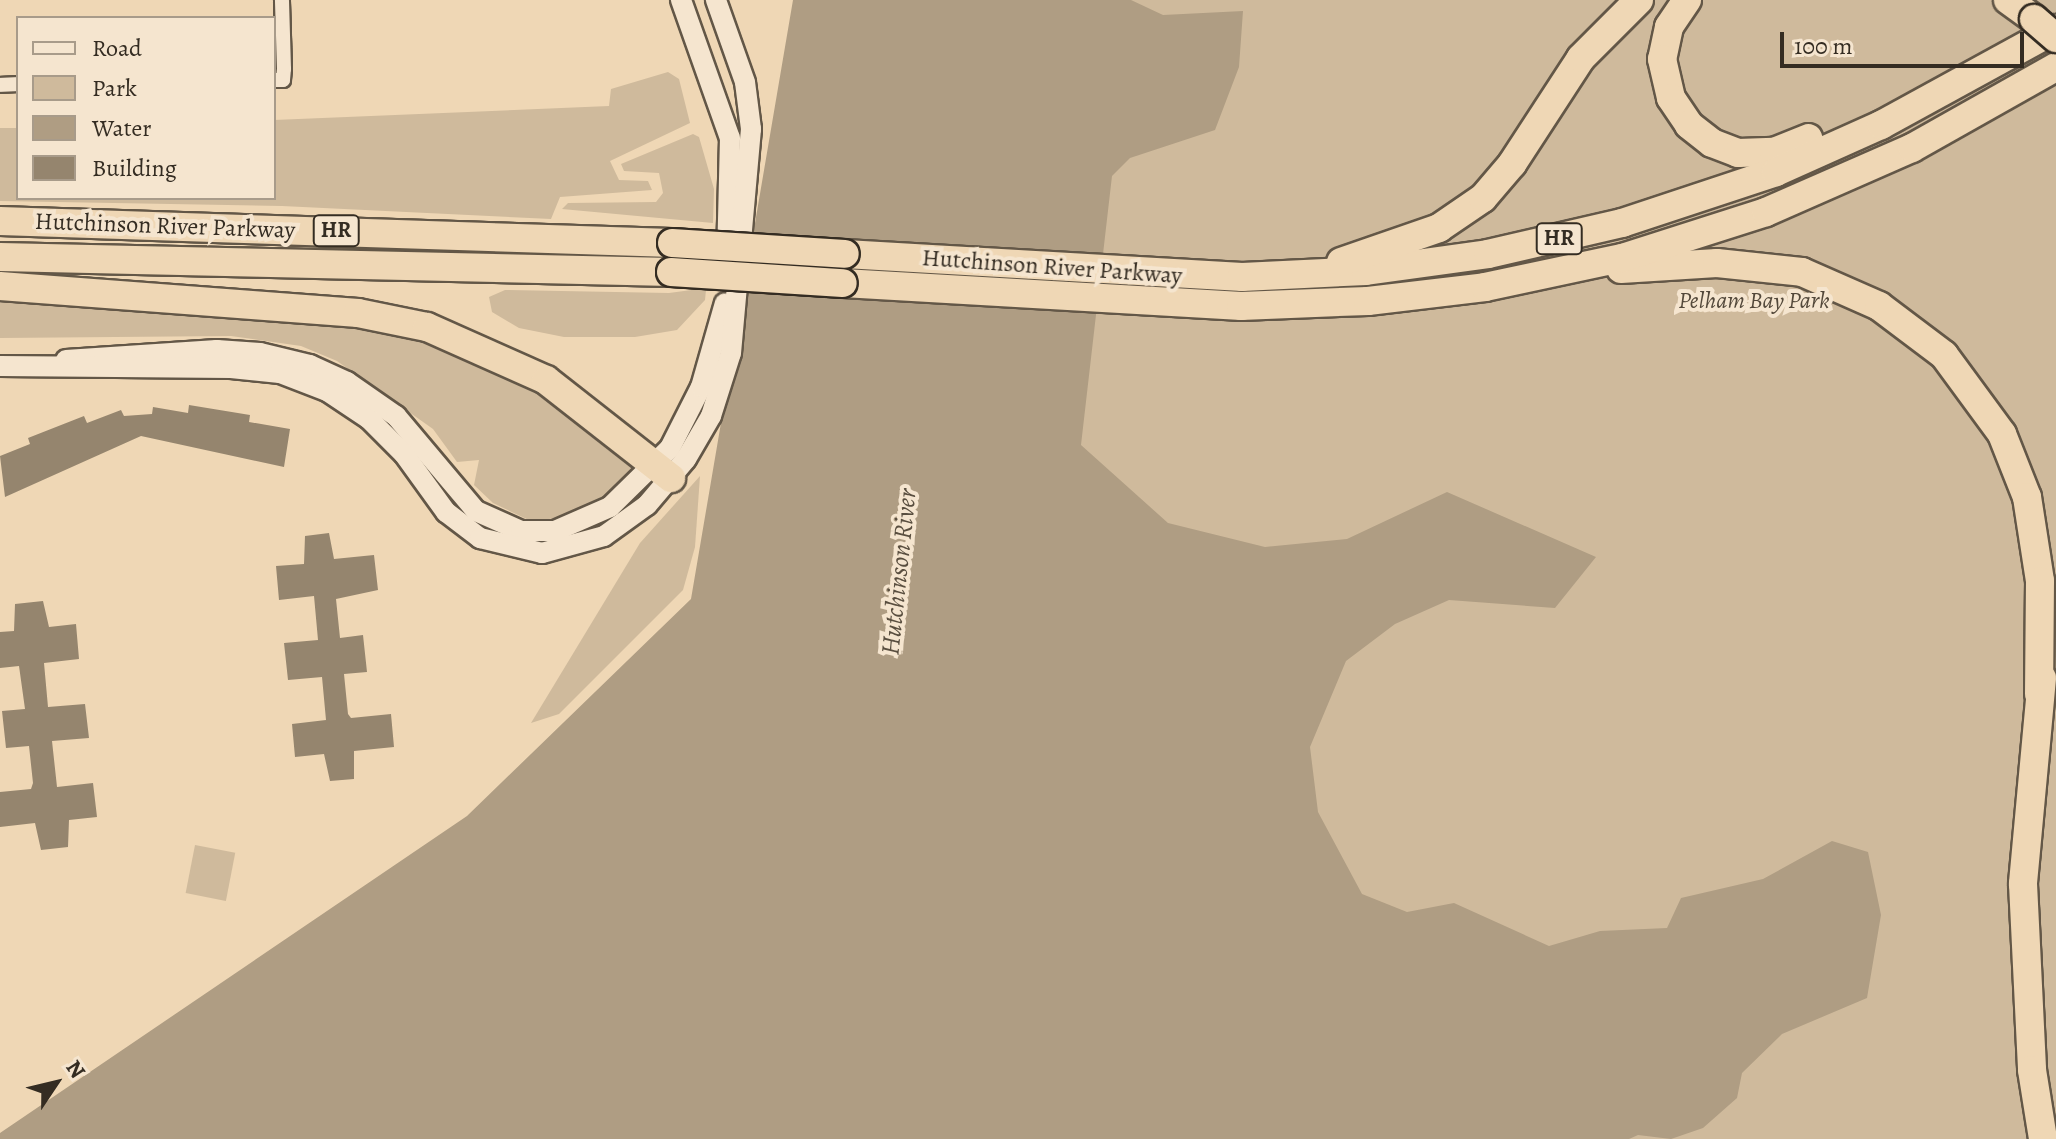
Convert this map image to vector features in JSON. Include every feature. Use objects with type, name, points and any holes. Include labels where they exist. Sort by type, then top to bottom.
[{"type":"highway","points":[[1302,276],[1420,236],[1466,212],[1505,174],[1594,41],[1639,0]]},
{"type":"highway","points":[[1687,0],[1666,38],[1665,79],[1689,125],[1721,147],[1766,153],[1836,126],[1909,111]]},
{"type":"highway","points":[[2008,0],[2048,14],[2056,38]]},
{"type":"highway","name":"Hutchinson River Parkway","points":[[0,221],[672,243],[1242,277],[1302,276],[1461,259],[1622,223],[1760,178],[1909,111],[2048,14]]},
{"type":"highway","name":"Hutchinson River Parkway","points":[[0,257],[671,272],[1241,306],[1395,299],[1576,269],[1696,236],[1805,196],[1922,142],[2056,67]]},
{"type":"highway","points":[[1576,269],[1717,263],[1790,270],[1865,298],[1933,344],[1995,423],[2027,497],[2040,581],[2039,694],[2023,884],[2027,1012],[2043,1139]]},
{"type":"highway","points":[[0,286],[358,313],[427,327],[532,372],[573,398],[663,471]]},
{"type":"highway","points":[[2039,694],[2056,598]]},
{"type":"street","points":[[276,80],[283,80],[284,69],[282,0]]},
{"type":"street","points":[[681,0],[730,138],[736,249]]},
{"type":"street","points":[[9,366],[217,350],[305,364],[347,382],[384,407],[426,448],[466,503],[486,518],[521,531],[555,531],[587,521],[663,471],[717,344],[736,249],[750,114],[716,0]]},
{"type":"green space","name":"Pelham Bay Park","points":[[1020,0],[2056,0],[2056,1139],[1020,1139]]},
{"type":"green space","points":[[668,72],[679,79],[690,123],[610,161],[619,180],[648,181],[652,190],[560,197],[551,219],[282,206],[0,201],[0,128],[16,128],[16,200],[276,200],[276,120],[609,106],[611,89]]},
{"type":"green space","points":[[693,134],[699,137],[714,189],[713,223],[562,209],[568,203],[656,202],[663,193],[659,173],[624,171],[621,164]]},
{"type":"green space","points":[[505,290],[669,293],[706,290],[705,300],[677,330],[635,337],[564,337],[519,328],[492,312],[489,297]]},
{"type":"green space","points":[[0,295],[365,327],[425,340],[553,399],[632,459],[633,471],[625,483],[576,514],[533,522],[493,503],[474,485],[479,460],[457,462],[433,429],[337,361],[301,346],[231,336],[0,338]]},
{"type":"green space","points":[[700,476],[695,547],[683,590],[559,714],[531,723],[640,543]]},
{"type":"green space","points":[[195,845],[235,853],[226,901],[186,893]]},
{"type":"water","name":"Hutchinson River","points":[[793,0],[1131,0],[1163,15],[1243,11],[1239,67],[1215,130],[1130,158],[1112,176],[1081,445],[1168,523],[1265,547],[1347,539],[1447,492],[1596,557],[1555,608],[1449,600],[1395,624],[1346,661],[1310,747],[1318,812],[1362,894],[1407,912],[1454,903],[1549,946],[1600,931],[1667,928],[1681,898],[1763,879],[1832,841],[1868,852],[1881,915],[1867,998],[1782,1034],[1742,1073],[1737,1098],[1703,1128],[1671,1139],[1638,1135],[1629,1139],[0,1139],[0,1133],[467,816],[691,599]]},
{"type":"building","points":[[189,405],[250,415],[249,422],[290,429],[284,467],[141,436],[5,497],[0,456],[30,444],[28,438],[84,416],[87,423],[121,410],[124,416],[152,414],[153,407],[188,413]]},
{"type":"building","points":[[329,533],[334,559],[374,555],[378,590],[336,599],[340,638],[363,635],[367,672],[344,674],[348,714],[351,718],[391,714],[394,747],[354,751],[354,779],[330,781],[324,754],[295,757],[292,724],[326,720],[322,677],[288,680],[284,643],[318,640],[314,596],[279,600],[276,566],[304,564],[305,536]]},
{"type":"building","points":[[43,601],[49,627],[76,624],[79,659],[44,663],[48,707],[85,704],[89,738],[52,741],[57,787],[93,783],[97,817],[69,820],[68,847],[41,850],[35,823],[0,827],[0,792],[31,789],[33,783],[29,746],[6,748],[2,711],[25,709],[19,666],[0,668],[0,632],[14,631],[15,604]]}]
